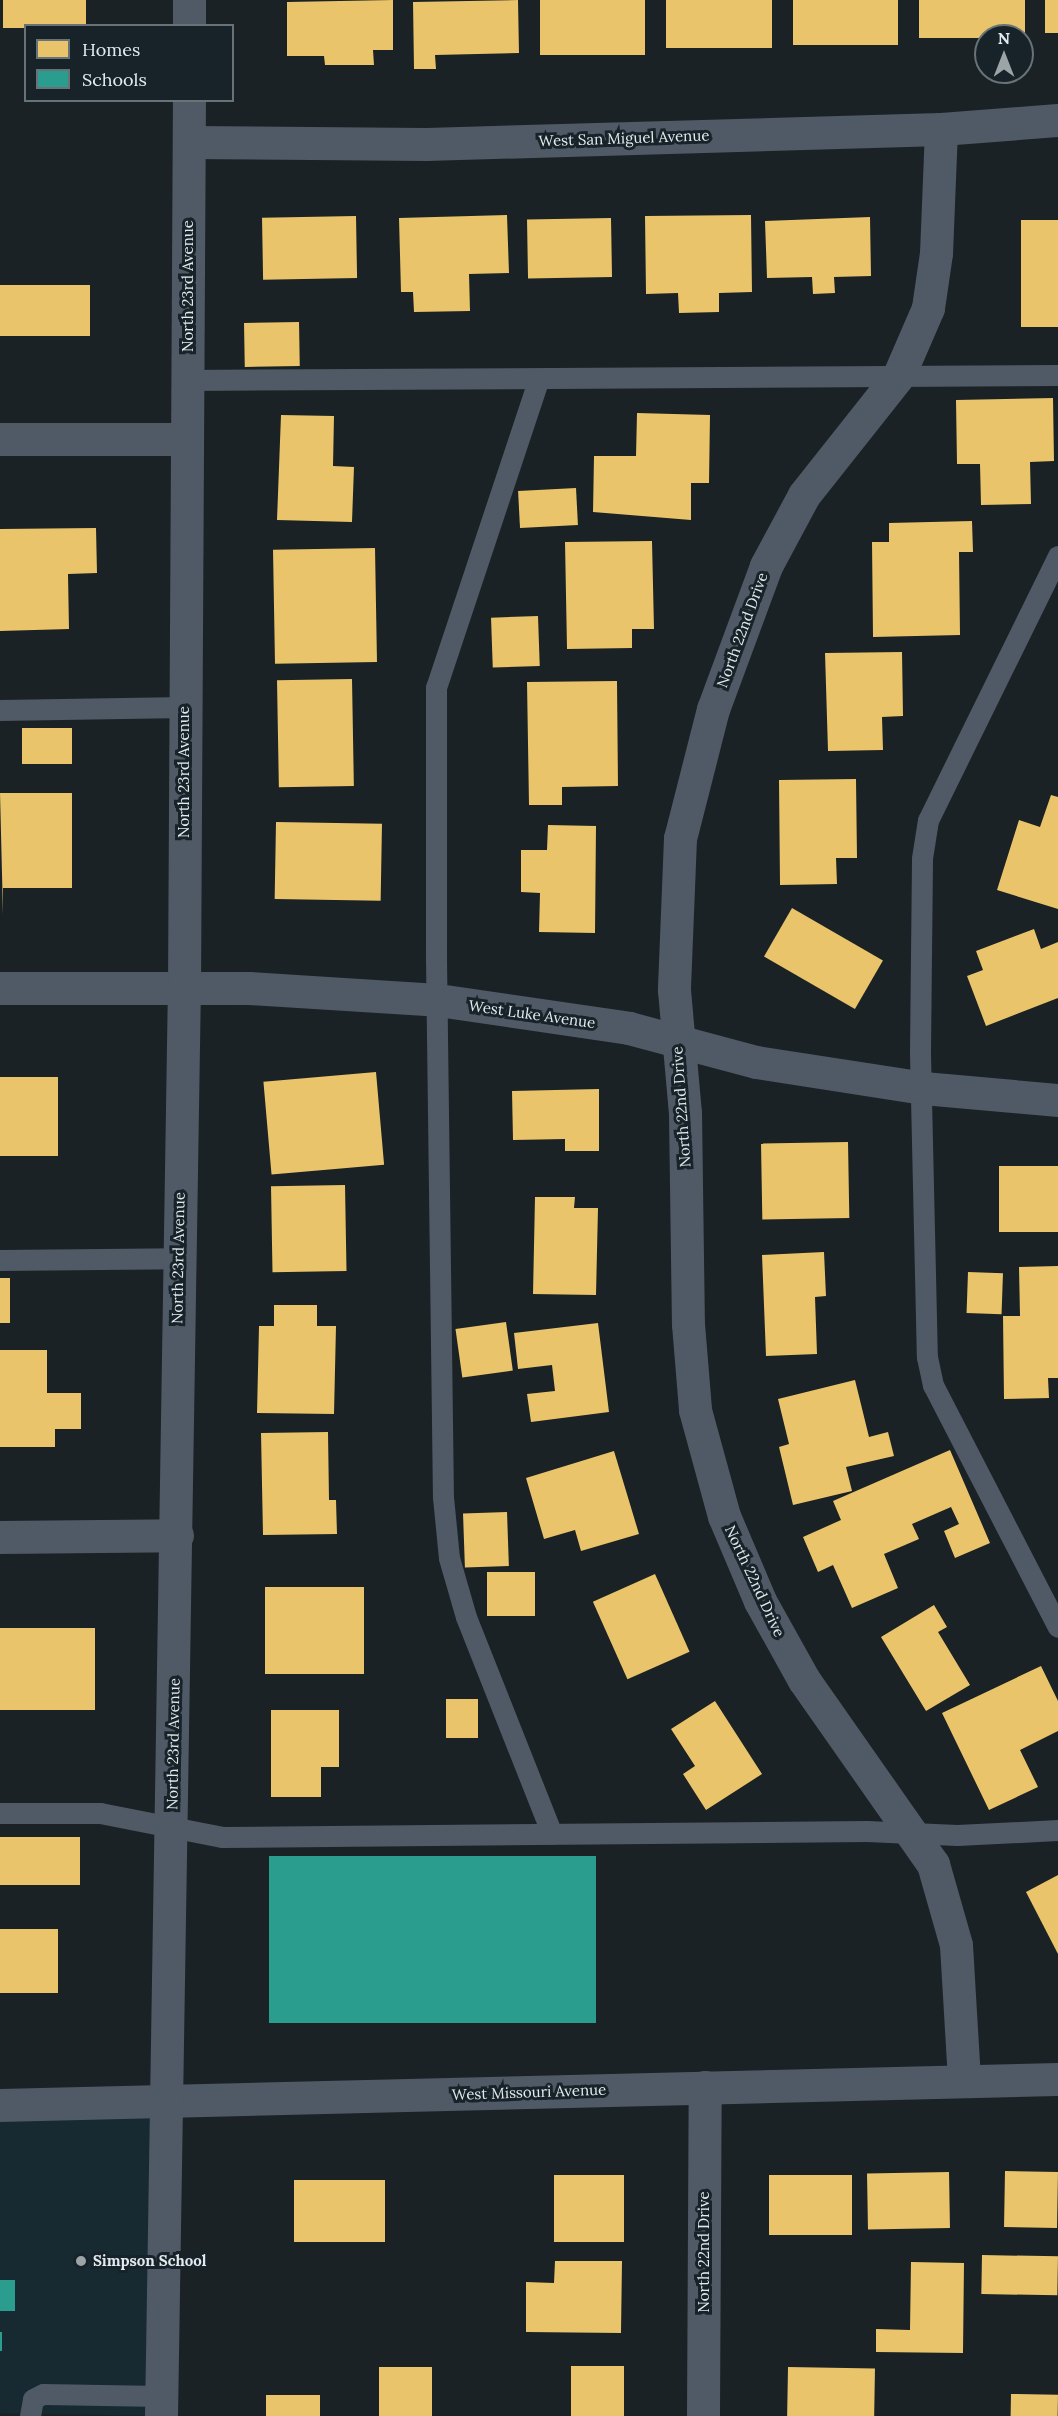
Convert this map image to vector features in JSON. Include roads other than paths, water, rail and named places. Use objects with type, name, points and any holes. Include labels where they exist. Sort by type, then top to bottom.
[{"type":"street","points":[[189,0],[189,24]]},
{"type":"street","name":"North 23rd Avenue","points":[[161,2406],[164,2102],[177,1536],[177,1258],[184,988],[189,102]]},
{"type":"street","name":"West San Miguel Avenue","points":[[189,142],[426,144],[941,129],[1058,120]]},
{"type":"street","name":"North 22nd Drive","points":[[941,129],[936,253],[928,309],[900,375],[804,495],[735,640],[680,838],[677,1042],[696,1410],[724,1516],[760,1600],[804,1680],[913,1832],[933,1864],[956,1945],[964,2081]]},
{"type":"street","points":[[0,439],[187,439]]},
{"type":"street","name":"West Luke Avenue","points":[[0,988],[184,988],[438,1000],[622,1027],[756,1062],[923,1088],[1058,1100]]},
{"type":"street","points":[[0,1537],[177,1536]]},
{"type":"street","name":"West Missouri Avenue","points":[[0,2105],[1058,2079]]},
{"type":"street","name":"North 22nd Drive","points":[[703,2416],[705,2087]]},
{"type":"lane","points":[[188,380],[538,381],[900,375],[1058,375]]},
{"type":"lane","points":[[538,381],[436,687],[438,1000],[443,1497],[449,1558],[466,1617],[552,1834]]},
{"type":"lane","points":[[1058,556],[928,820],[922,859],[925,1326],[933,1384],[1058,1627]]},
{"type":"lane","points":[[0,710],[185,707]]},
{"type":"lane","points":[[0,1260],[177,1258]]},
{"type":"lane","points":[[0,1813],[100,1813],[222,1837],[1058,1830]]},
{"type":"lane","points":[[30,2416],[33,2399],[43,2394],[161,2406]]},
{"type":"place","name":"Simpson School","points":[[81,2261]]}]
